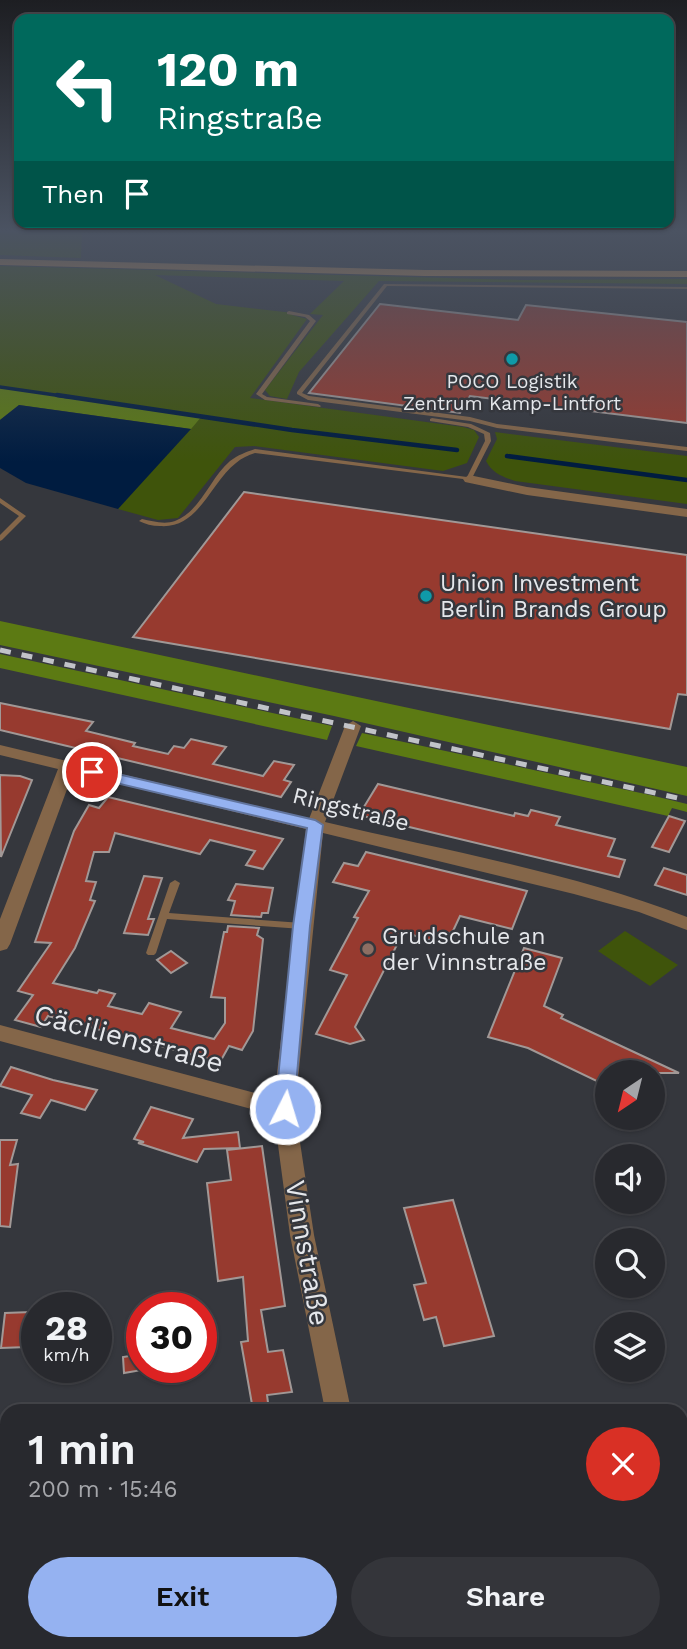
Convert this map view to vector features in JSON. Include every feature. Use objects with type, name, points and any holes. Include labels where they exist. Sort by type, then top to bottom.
[{"type":"street","points":[[469,479],[527,491],[687,513]]},
{"type":"street","name":"Vinnstraße","points":[[337,1404],[302,1236],[285,1109],[302,926],[315,825],[353,726]]},
{"type":"street","name":"Ringstraße","points":[[0,750],[603,896],[687,924]]},
{"type":"street","points":[[0,944],[67,766]]},
{"type":"street","name":"Cäcilienstraße","points":[[0,1032],[285,1109]]},
{"type":"lane","points":[[368,308],[299,393],[308,398],[470,419],[497,426],[687,449]]},
{"type":"lane","points":[[142,521],[169,524],[184,519],[234,459],[255,451],[469,479],[489,436],[477,427],[260,397],[259,391],[313,321],[307,316],[289,313]]},
{"type":"lane","points":[[0,500],[23,516],[0,539]]},
{"type":"lane","points":[[151,953],[175,883]]},
{"type":"lane","points":[[164,916],[302,926]]},
{"type":"green space","points":[[0,308],[250,308],[293,313],[292,315],[307,319],[250,398],[463,427],[474,430],[479,437],[467,463],[443,471],[254,446],[235,447],[178,518],[158,520],[118,509],[201,416],[0,387]]},
{"type":"green space","points":[[316,308],[355,308],[299,372],[287,399],[270,396],[265,390],[323,315],[310,314]]},
{"type":"green space","points":[[0,387],[202,416],[191,429],[19,405],[0,420]]},
{"type":"green space","points":[[495,432],[687,456],[687,504],[506,478],[495,472],[486,461],[497,439]]},
{"type":"green space","points":[[0,621],[687,767],[687,796],[334,716],[0,645]]},
{"type":"green space","points":[[0,654],[332,726],[327,740],[0,668]]},
{"type":"green space","points":[[362,733],[650,795],[687,804],[687,812],[672,808],[668,816],[356,746]]},
{"type":"green space","points":[[625,931],[678,965],[650,986],[598,951]]},
{"type":"water","points":[[19,405],[191,429],[118,509],[26,483],[0,468],[0,420]]},
{"type":"building","name":"POCO Logistik Zentrum Kamp-Lintfort","points":[[377,308],[414,308],[518,320],[524,308],[554,308],[687,322],[687,423],[470,396],[460,413],[309,393]]},
{"type":"building","name":"Union Investment Berlin Brands Group","points":[[244,492],[687,555],[687,695],[678,694],[670,729],[133,637]]},
{"type":"building","points":[[0,703],[93,722],[86,731],[168,754],[174,746],[184,748],[191,739],[226,747],[213,764],[263,776],[274,761],[294,765],[284,780],[291,782],[281,797],[0,730]]},
{"type":"building","points":[[0,775],[32,780],[1,857]]},
{"type":"building","points":[[378,784],[514,816],[515,813],[528,816],[531,810],[560,817],[556,825],[615,839],[608,856],[625,860],[619,877],[359,815]]},
{"type":"building","points":[[108,797],[283,839],[263,869],[246,865],[255,851],[210,840],[200,854],[115,833],[109,852],[94,852],[86,881],[96,882],[90,900],[95,901],[75,948],[53,983],[97,993],[99,990],[115,994],[108,1006],[142,1014],[149,1003],[181,1012],[171,1028],[214,1039],[225,1023],[225,998],[211,997],[224,932],[227,932],[228,926],[259,928],[257,935],[263,939],[253,1031],[242,1050],[229,1046],[220,1062],[48,1016],[41,1027],[15,1020],[33,995],[18,991],[51,943],[35,942],[74,831],[89,805],[99,808]]},
{"type":"building","points":[[669,816],[685,821],[669,852],[652,847]]},
{"type":"building","name":"Grudschule an der Vinnstraße","points":[[366,852],[527,891],[512,929],[460,916],[453,931],[439,939],[425,940],[404,931],[355,1027],[364,1040],[350,1044],[316,1034],[347,975],[330,970],[369,891],[333,882],[344,863],[358,866]]},
{"type":"building","points":[[664,868],[687,875],[687,895],[655,885]]},
{"type":"building","points":[[144,876],[162,878],[148,919],[154,919],[148,935],[124,933]]},
{"type":"building","points":[[236,884],[273,888],[268,913],[262,913],[261,917],[231,915],[235,901],[228,900]]},
{"type":"building","points":[[524,948],[562,958],[544,1006],[563,1015],[561,1018],[651,1060],[595,1060],[595,1080],[528,1048],[488,1037]]},
{"type":"building","points":[[171,951],[187,963],[171,973],[157,960]]},
{"type":"building","points":[[665,1066],[679,1073],[665,1073]]},
{"type":"building","points":[[11,1067],[97,1090],[85,1110],[51,1100],[40,1118],[21,1113],[32,1095],[0,1086]]},
{"type":"building","points":[[151,1107],[193,1119],[183,1138],[238,1132],[240,1148],[204,1149],[197,1162],[138,1143],[144,1142],[134,1139]]},
{"type":"building","points":[[0,1140],[17,1140],[10,1165],[18,1164],[10,1227],[0,1226]]},
{"type":"building","points":[[262,1146],[285,1306],[261,1310],[268,1352],[283,1350],[292,1392],[267,1395],[268,1404],[252,1404],[241,1342],[248,1341],[243,1277],[218,1281],[207,1183],[231,1180],[227,1150]]},
{"type":"building","points":[[453,1200],[494,1336],[444,1346],[436,1317],[424,1320],[414,1285],[426,1283],[404,1208]]},
{"type":"building","points":[[21,1312],[21,1347],[1,1348],[5,1313]]},
{"type":"building","points":[[123,1357],[126,1357],[124,1373]]},
{"type":"waterway","points":[[0,387],[69,397]]},
{"type":"waterway","points":[[57,395],[292,430],[457,450]]},
{"type":"waterway","points":[[507,456],[687,480]]},
{"type":"railway","points":[[0,650],[687,800]]},
{"type":"place","name":"POCO Logistik Zentrum Kamp-Lintfort","points":[[512,359]]},
{"type":"place","name":"Union Investment Berlin Brands Group","points":[[426,596]]},
{"type":"place","name":"Grudschule an der Vinnstraße","points":[[368,949]]},
{"type":"route","points":[[92,772],[315,825],[302,926],[285,1109]]}]
